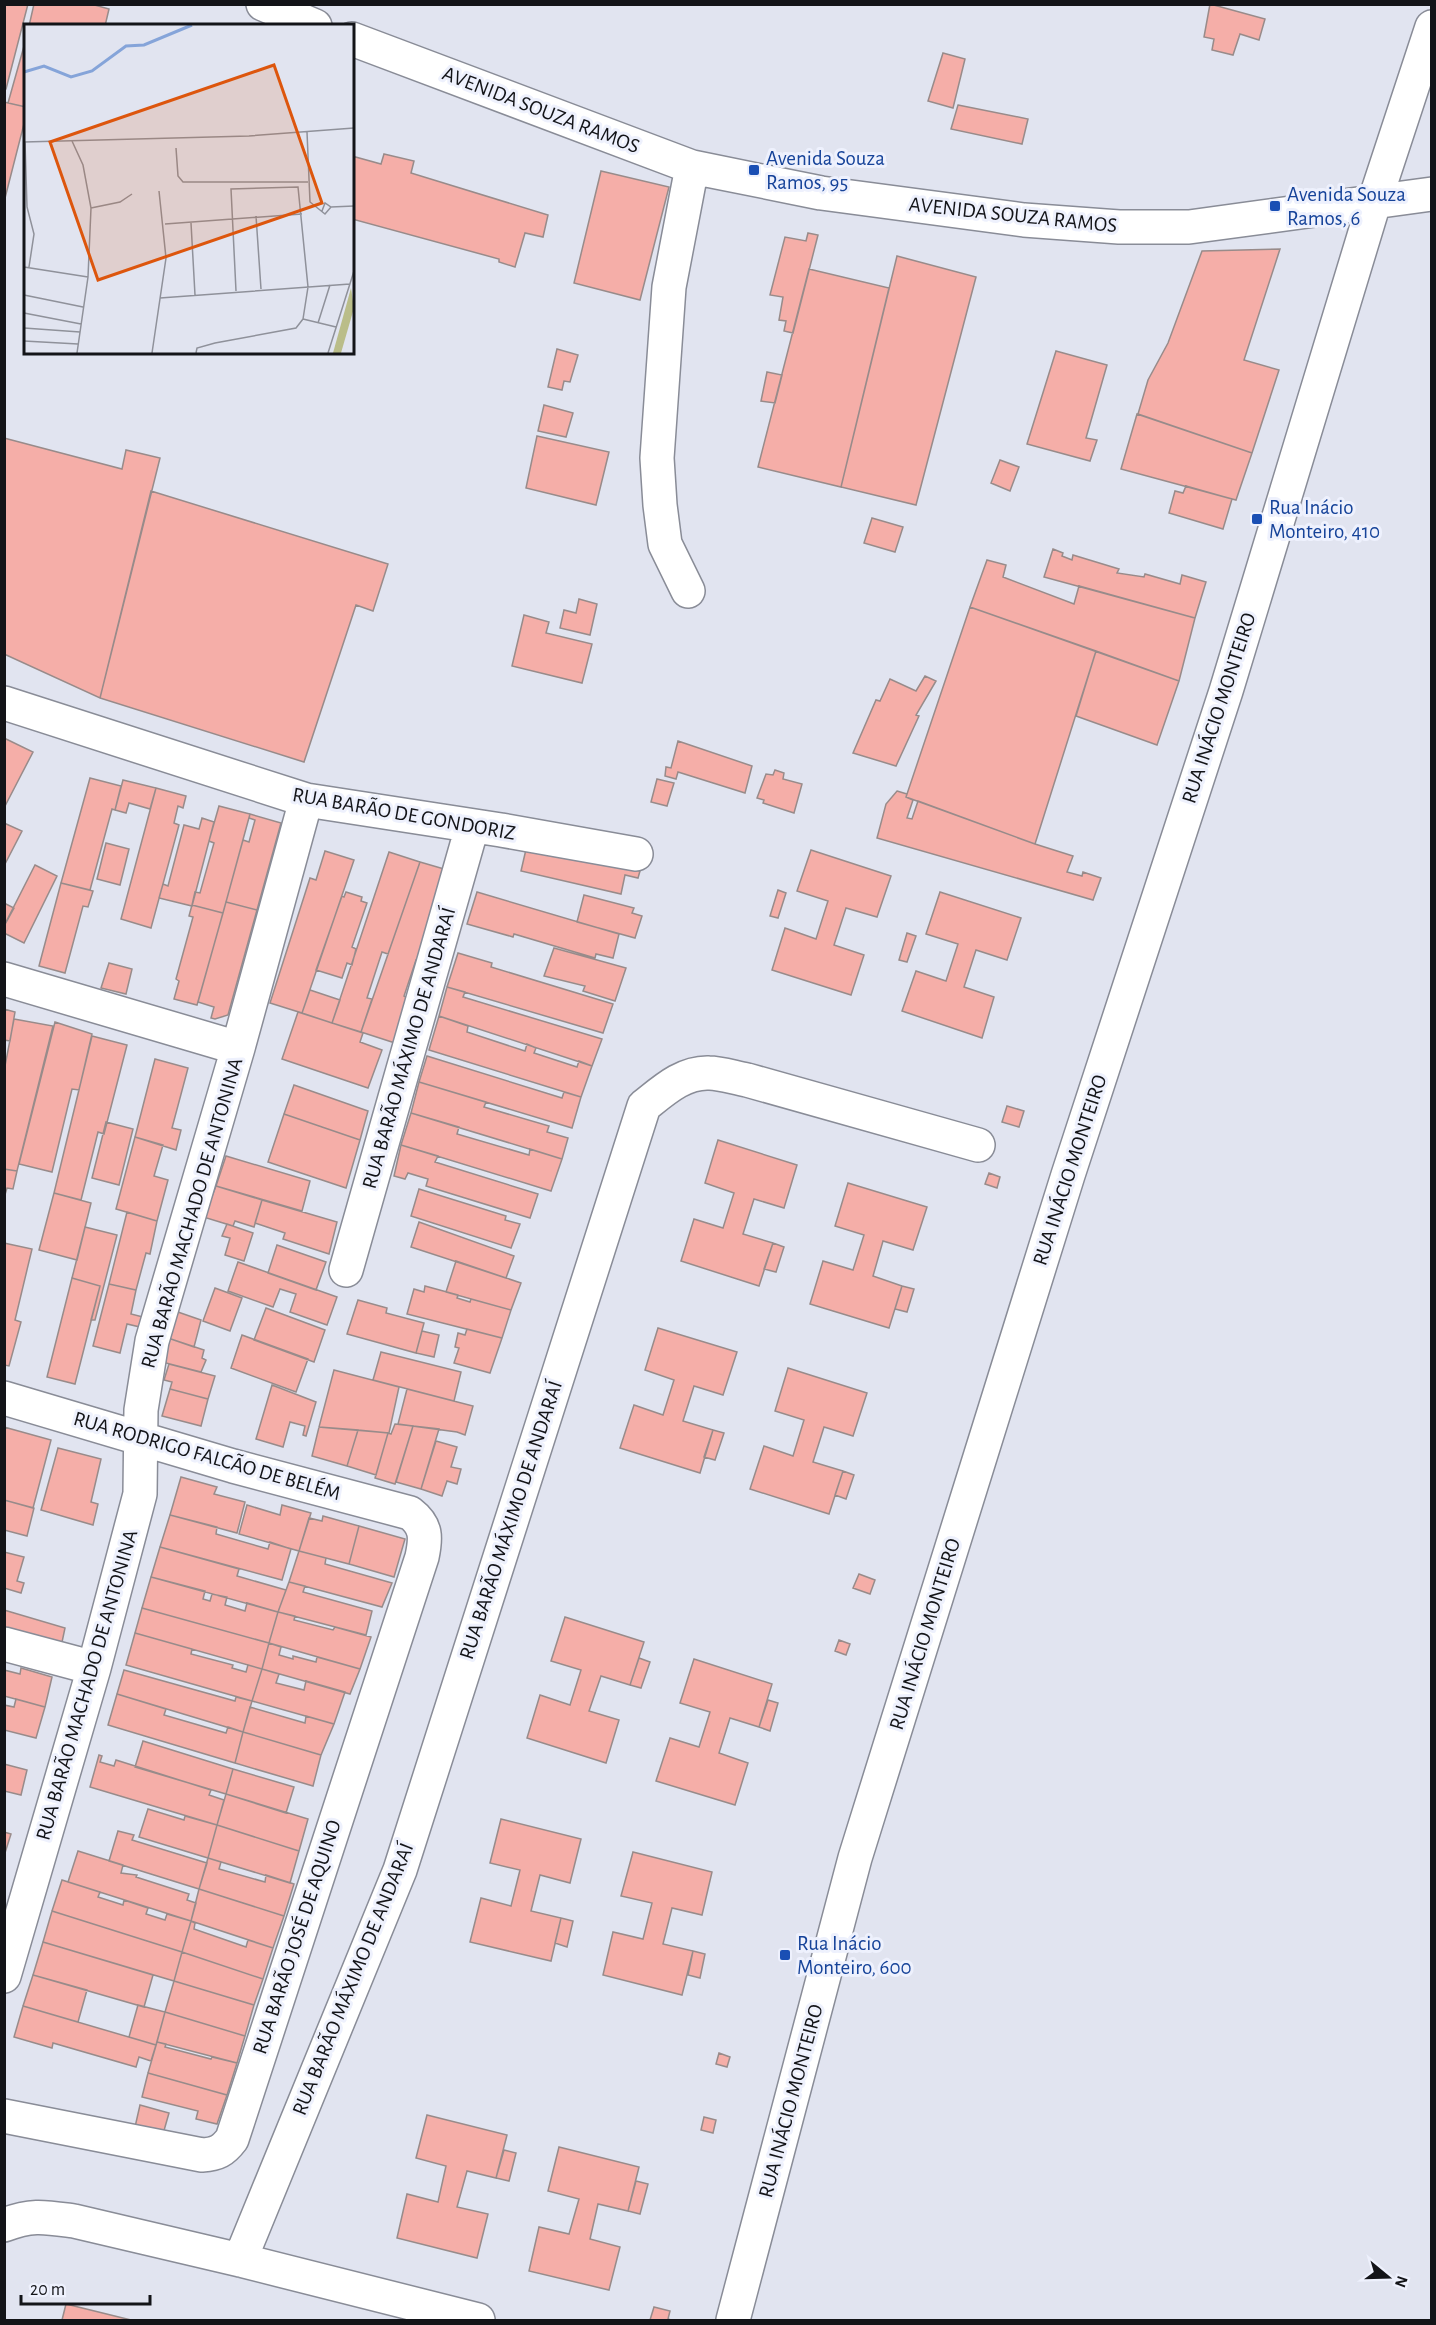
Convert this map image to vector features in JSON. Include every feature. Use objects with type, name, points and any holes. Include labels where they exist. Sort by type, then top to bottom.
[{"type":"street","points":[[263,4],[310,24]]},
{"type":"street","name":"RUA INÁCIO MONTEIRO","points":[[733,2320],[855,1858],[1068,1175],[1226,691],[1374,203],[1431,27]]},
{"type":"street","name":"AVENIDA SOUZA RAMOS","points":[[354,40],[692,167],[821,193],[1024,220],[1119,227],[1189,227],[1431,194]]},
{"type":"street","points":[[688,591],[665,544],[657,458],[669,287],[692,167]]},
{"type":"street","name":"RUA BARÃO DE GONDORIZ","points":[[4,703],[306,800],[501,830],[636,854]]},
{"type":"street","name":"RUA BARÃO MACHADO DE ANTONINA","points":[[4,1976],[94,1668],[140,1494],[141,1410],[152,1341],[238,1048],[306,800]]},
{"type":"street","name":"RUA BARÃO MÁXIMO DE ANDARAÍ","points":[[346,1270],[472,827]]},
{"type":"street","points":[[4,979],[238,1048]]},
{"type":"street","name":"RUA BARÃO MÁXIMO DE ANDARAÍ","points":[[240,2259],[400,1870],[644,1106],[688,1075],[710,1072],[747,1080],[978,1144]]},
{"type":"street","name":"RUA RODRIGO FALCÃO DE BELÉM","points":[[4,1398],[233,1466],[410,1514]]},
{"type":"street","name":"RUA BARÃO JOSÉ DE AQUINO","points":[[4,2116],[202,2155],[215,2154],[225,2149],[232,2139],[422,1557],[426,1539],[424,1528],[419,1520],[410,1514]]},
{"type":"street","points":[[4,1644],[94,1668]]},
{"type":"street","points":[[4,2225],[23,2218],[49,2217],[74,2221],[240,2259],[478,2320]]},
{"type":"building","points":[[4,4],[28,4],[6,89],[4,89]]},
{"type":"building","points":[[34,4],[91,4],[109,9],[105,24],[29,24]]},
{"type":"building","points":[[1210,4],[1265,19],[1259,40],[1240,34],[1233,55],[1212,50],[1214,39],[1204,37]]},
{"type":"building","points":[[24,46],[24,107],[8,103]]},
{"type":"building","points":[[943,53],[965,59],[953,108],[928,101]]},
{"type":"building","points":[[4,102],[24,107],[24,124],[4,202]]},
{"type":"building","points":[[958,105],[1028,119],[1022,144],[951,129]]},
{"type":"building","points":[[384,154],[414,161],[411,173],[548,215],[543,237],[525,233],[515,267],[499,262],[499,259],[354,220],[354,157],[381,164]]},
{"type":"building","points":[[601,171],[669,187],[640,300],[574,283]]},
{"type":"building","points":[[808,233],[818,235],[793,333],[784,331],[786,321],[779,320],[783,297],[770,295],[785,237],[806,241]]},
{"type":"building","points":[[1280,249],[1244,360],[1279,370],[1252,453],[1138,414],[1148,380],[1168,343],[1202,251]]},
{"type":"building","points":[[897,256],[976,277],[916,505],[841,487]]},
{"type":"building","points":[[809,269],[889,288],[841,487],[758,467]]},
{"type":"building","points":[[557,349],[578,355],[570,382],[564,381],[562,390],[548,387]]},
{"type":"building","points":[[1056,351],[1107,365],[1086,438],[1097,440],[1090,461],[1027,444]]},
{"type":"building","points":[[767,372],[782,375],[775,403],[761,401]]},
{"type":"building","points":[[544,405],[573,413],[566,437],[538,431]]},
{"type":"building","points":[[1137,414],[1252,453],[1236,500],[1121,469]]},
{"type":"building","points":[[537,436],[609,452],[596,505],[526,488]]},
{"type":"building","points":[[4,438],[122,469],[126,450],[160,458],[100,698],[4,654]]},
{"type":"building","points":[[1000,460],[1019,467],[1010,491],[991,483]]},
{"type":"building","points":[[1186,486],[1232,499],[1223,529],[1169,513],[1175,491],[1183,493]]},
{"type":"building","points":[[151,491],[388,564],[373,611],[356,605],[304,762],[100,698]]},
{"type":"building","points":[[872,518],[903,527],[895,552],[864,543]]},
{"type":"building","points":[[1053,549],[1072,560],[1073,555],[1119,569],[1117,573],[1144,577],[1145,574],[1180,584],[1182,575],[1206,582],[1195,618],[1044,577]]},
{"type":"building","points":[[987,560],[1006,565],[1003,577],[1074,604],[1079,586],[1195,618],[1179,681],[970,607]]},
{"type":"building","points":[[579,599],[597,604],[590,635],[560,628],[564,610],[576,613]]},
{"type":"building","points":[[970,607],[1096,651],[1035,844],[906,797]]},
{"type":"building","points":[[524,615],[549,622],[546,633],[592,644],[582,683],[512,666]]},
{"type":"building","points":[[1096,651],[1179,681],[1157,745],[1076,716]]},
{"type":"building","points":[[925,676],[936,681],[916,715],[919,716],[896,766],[853,753],[876,700],[880,701],[890,679],[916,691]]},
{"type":"building","points":[[4,738],[33,752],[4,808]]},
{"type":"building","points":[[678,741],[752,766],[745,793],[678,772],[676,779],[665,776],[666,767],[671,768]]},
{"type":"building","points":[[775,770],[784,773],[783,779],[802,784],[794,813],[763,803],[764,800],[757,798],[766,774],[773,775]]},
{"type":"building","points":[[90,778],[121,786],[115,810],[112,809],[90,890],[61,883]]},
{"type":"building","points":[[657,779],[674,783],[667,806],[651,802]]},
{"type":"building","points":[[123,780],[156,788],[150,809],[129,803],[126,813],[115,810]]},
{"type":"building","points":[[156,788],[186,796],[183,808],[178,806],[174,823],[179,825],[151,928],[121,919]]},
{"type":"building","points":[[897,791],[907,794],[906,797],[913,800],[907,818],[912,819],[918,801],[1073,856],[1067,872],[1082,876],[1083,872],[1101,878],[1093,900],[877,838],[886,804]]},
{"type":"building","points":[[219,806],[250,814],[223,913],[192,905],[195,892],[200,893],[214,843],[209,841]]},
{"type":"building","points":[[250,814],[281,823],[257,910],[226,902],[243,840],[249,842],[255,820],[249,818]]},
{"type":"building","points":[[202,818],[214,822],[192,906],[159,898],[163,884],[168,886],[184,825],[199,829]]},
{"type":"building","points":[[4,823],[22,831],[4,866]]},
{"type":"building","points":[[106,843],[129,849],[120,885],[97,879]]},
{"type":"building","points":[[527,845],[640,871],[638,878],[625,875],[621,894],[521,871]]},
{"type":"building","points":[[811,850],[891,876],[877,917],[846,908],[834,945],[864,955],[851,995],[772,970],[785,928],[816,939],[828,901],[797,891]]},
{"type":"building","points":[[325,851],[354,860],[302,1013],[270,1003],[310,878],[316,880]]},
{"type":"building","points":[[389,852],[420,862],[388,954],[382,952],[367,998],[372,999],[361,1032],[332,1023]]},
{"type":"building","points":[[420,862],[451,871],[422,962],[416,960],[404,996],[410,999],[395,1043],[361,1032]]},
{"type":"building","points":[[35,865],[57,876],[24,943],[4,933],[4,926]]},
{"type":"building","points":[[61,883],[93,891],[88,907],[83,906],[65,973],[39,966]]},
{"type":"building","points":[[778,890],[786,893],[778,918],[770,916]]},
{"type":"building","points":[[346,892],[362,897],[361,901],[367,903],[352,947],[356,949],[352,965],[347,963],[342,978],[316,970],[342,896],[344,897]]},
{"type":"building","points":[[477,892],[619,934],[613,958],[596,954],[595,958],[514,934],[513,937],[467,924]]},
{"type":"building","points":[[940,892],[1021,918],[1007,960],[976,950],[964,987],[994,997],[982,1038],[902,1011],[916,971],[946,981],[958,944],[926,934]]},
{"type":"building","points":[[584,895],[634,908],[632,913],[642,916],[635,938],[577,922]]},
{"type":"building","points":[[226,902],[257,910],[228,1015],[215,1019],[211,1018],[214,1007],[198,1002]]},
{"type":"building","points":[[4,903],[14,908],[4,926]]},
{"type":"building","points":[[192,905],[223,913],[197,1005],[174,999],[179,981],[176,979],[193,917],[189,916]]},
{"type":"building","points":[[907,933],[916,936],[907,962],[899,960]]},
{"type":"building","points":[[554,948],[626,968],[615,1001],[583,991],[585,986],[544,976]]},
{"type":"building","points":[[458,953],[492,963],[491,967],[613,1004],[603,1033],[447,987]]},
{"type":"building","points":[[109,963],[132,969],[126,994],[101,988]]},
{"type":"building","points":[[447,987],[465,992],[463,997],[602,1039],[592,1066],[439,1016]]},
{"type":"building","points":[[310,990],[340,1000],[332,1023],[302,1013]]},
{"type":"building","points":[[4,1009],[15,1012],[10,1041],[4,1040]]},
{"type":"building","points":[[298,1012],[363,1033],[360,1042],[382,1050],[368,1088],[282,1059]]},
{"type":"building","points":[[439,1016],[468,1026],[467,1032],[525,1051],[527,1044],[536,1048],[534,1053],[577,1067],[579,1061],[592,1066],[581,1097],[429,1050]]},
{"type":"building","points":[[14,1019],[53,1026],[17,1171],[4,1169],[4,1071]]},
{"type":"building","points":[[55,1022],[92,1034],[79,1090],[72,1089],[52,1172],[19,1164]]},
{"type":"building","points":[[92,1036],[127,1045],[104,1134],[98,1132],[81,1200],[54,1193]]},
{"type":"building","points":[[427,1056],[562,1098],[564,1092],[581,1097],[572,1128],[419,1082]]},
{"type":"building","points":[[155,1059],[188,1068],[172,1128],[181,1130],[176,1150],[135,1137]]},
{"type":"building","points":[[419,1082],[486,1102],[484,1107],[549,1126],[547,1132],[568,1138],[562,1159],[411,1113]]},
{"type":"building","points":[[294,1085],[368,1111],[360,1140],[284,1114]]},
{"type":"building","points":[[1007,1106],[1024,1111],[1019,1127],[1002,1122]]},
{"type":"building","points":[[411,1113],[459,1127],[457,1134],[529,1155],[530,1149],[562,1159],[551,1191],[401,1145]]},
{"type":"building","points":[[284,1114],[360,1140],[346,1188],[268,1162]]},
{"type":"building","points":[[106,1122],[133,1129],[119,1185],[92,1178]]},
{"type":"building","points":[[135,1137],[163,1145],[154,1176],[168,1180],[157,1221],[116,1209]]},
{"type":"building","points":[[718,1140],[797,1165],[784,1208],[754,1199],[743,1234],[773,1243],[759,1286],[681,1261],[694,1219],[723,1228],[734,1193],[705,1183]]},
{"type":"building","points":[[401,1145],[438,1156],[435,1162],[538,1194],[530,1218],[426,1186],[428,1179],[408,1173],[405,1179],[394,1176]]},
{"type":"building","points":[[226,1156],[310,1181],[302,1211],[216,1186]]},
{"type":"building","points":[[4,1169],[17,1171],[13,1189],[7,1188],[4,1198]]},
{"type":"building","points":[[989,1173],[1000,1177],[997,1188],[985,1184]]},
{"type":"building","points":[[848,1183],[927,1207],[913,1250],[883,1241],[873,1276],[902,1286],[889,1328],[810,1304],[823,1261],[853,1270],[864,1235],[835,1226]]},
{"type":"building","points":[[216,1186],[262,1200],[254,1227],[235,1221],[233,1226],[200,1216],[207,1209]]},
{"type":"building","points":[[419,1189],[506,1216],[505,1220],[520,1224],[511,1248],[411,1216]]},
{"type":"building","points":[[54,1193],[91,1203],[77,1260],[39,1250]]},
{"type":"building","points":[[262,1200],[337,1222],[329,1254],[283,1239],[285,1233],[255,1223]]},
{"type":"building","points":[[127,1212],[157,1221],[150,1254],[146,1253],[136,1290],[109,1284]]},
{"type":"building","points":[[419,1222],[514,1256],[506,1278],[411,1247]]},
{"type":"building","points":[[227,1224],[253,1233],[244,1261],[225,1255],[230,1238],[222,1236]]},
{"type":"building","points":[[85,1227],[117,1235],[95,1320],[91,1320],[100,1286],[72,1278]]},
{"type":"building","points":[[4,1243],[32,1249],[15,1320],[21,1322],[9,1366],[4,1365]]},
{"type":"building","points":[[773,1243],[784,1247],[776,1272],[764,1269]]},
{"type":"building","points":[[277,1245],[326,1262],[316,1290],[268,1273]]},
{"type":"building","points":[[456,1261],[521,1283],[511,1310],[446,1292]]},
{"type":"building","points":[[238,1262],[337,1297],[327,1325],[290,1312],[296,1294],[280,1289],[273,1307],[228,1291]]},
{"type":"building","points":[[72,1278],[100,1286],[75,1384],[47,1377]]},
{"type":"building","points":[[109,1284],[136,1290],[131,1314],[143,1317],[140,1327],[127,1324],[120,1353],[93,1346]]},
{"type":"building","points":[[425,1286],[458,1295],[457,1298],[470,1302],[471,1299],[511,1310],[502,1338],[407,1314],[414,1289],[424,1292]]},
{"type":"building","points":[[902,1286],[914,1289],[907,1312],[895,1309]]},
{"type":"building","points":[[215,1288],[242,1298],[230,1331],[203,1321]]},
{"type":"building","points":[[358,1300],[387,1308],[386,1313],[424,1323],[416,1353],[347,1334]]},
{"type":"building","points":[[266,1308],[325,1330],[314,1362],[254,1340]]},
{"type":"building","points":[[175,1311],[201,1320],[194,1347],[168,1338]]},
{"type":"building","points":[[658,1328],[737,1352],[723,1395],[694,1386],[683,1421],[713,1430],[700,1473],[620,1448],[634,1405],[663,1415],[674,1380],[645,1370]]},
{"type":"building","points":[[467,1329],[502,1338],[490,1373],[454,1363],[459,1348],[455,1347],[458,1333],[465,1335]]},
{"type":"building","points":[[422,1331],[439,1335],[434,1357],[416,1353]]},
{"type":"building","points":[[242,1335],[308,1359],[296,1392],[231,1368]]},
{"type":"building","points":[[168,1338],[204,1350],[202,1358],[206,1360],[201,1372],[162,1362]]},
{"type":"building","points":[[381,1352],[461,1372],[454,1401],[373,1380]]},
{"type":"building","points":[[169,1364],[215,1376],[208,1399],[170,1389],[172,1382],[164,1380]]},
{"type":"building","points":[[788,1368],[867,1393],[853,1436],[824,1427],[813,1462],[843,1471],[829,1514],[750,1489],[764,1446],[793,1456],[804,1420],[775,1411]]},
{"type":"building","points":[[334,1370],[399,1387],[389,1433],[319,1427]]},
{"type":"building","points":[[272,1385],[316,1402],[306,1436],[303,1435],[305,1426],[290,1422],[283,1447],[256,1439]]},
{"type":"building","points":[[170,1389],[208,1399],[201,1426],[162,1416]]},
{"type":"building","points":[[407,1389],[473,1406],[465,1435],[398,1424]]},
{"type":"building","points":[[395,1424],[413,1426],[395,1484],[375,1478],[388,1433],[391,1434]]},
{"type":"building","points":[[413,1426],[439,1429],[421,1489],[396,1482]]},
{"type":"building","points":[[4,1427],[51,1440],[33,1508],[4,1500]]},
{"type":"building","points":[[319,1427],[358,1430],[347,1466],[312,1456]]},
{"type":"building","points":[[358,1430],[388,1433],[376,1475],[347,1466]]},
{"type":"building","points":[[713,1430],[724,1433],[715,1460],[704,1457]]},
{"type":"building","points":[[436,1441],[457,1447],[451,1467],[461,1469],[457,1484],[447,1481],[442,1496],[421,1489]]},
{"type":"building","points":[[58,1448],[101,1459],[91,1502],[98,1504],[93,1525],[41,1510]]},
{"type":"building","points":[[843,1471],[854,1475],[846,1499],[835,1495]]},
{"type":"building","points":[[181,1477],[217,1487],[214,1494],[245,1502],[237,1533],[170,1515]]},
{"type":"building","points":[[4,1500],[34,1508],[27,1536],[4,1530]]},
{"type":"building","points":[[247,1505],[280,1515],[282,1505],[311,1513],[299,1551],[239,1534]]},
{"type":"building","points":[[170,1515],[217,1527],[216,1534],[268,1549],[270,1542],[291,1549],[282,1580],[160,1547]]},
{"type":"building","points":[[323,1516],[359,1526],[349,1564],[299,1551],[309,1518],[322,1521]]},
{"type":"building","points":[[359,1526],[405,1539],[394,1577],[349,1564]]},
{"type":"building","points":[[160,1547],[239,1569],[237,1576],[286,1590],[278,1612],[151,1577]]},
{"type":"building","points":[[299,1551],[326,1558],[325,1564],[392,1583],[382,1607],[289,1582]]},
{"type":"building","points":[[4,1552],[24,1557],[17,1581],[24,1583],[21,1593],[4,1588]]},
{"type":"building","points":[[859,1574],[875,1580],[870,1594],[853,1588]]},
{"type":"building","points":[[151,1577],[205,1591],[203,1599],[210,1601],[212,1594],[227,1597],[225,1605],[245,1611],[247,1603],[278,1612],[269,1643],[142,1608]]},
{"type":"building","points":[[289,1582],[305,1586],[303,1592],[372,1611],[366,1635],[278,1612]]},
{"type":"building","points":[[142,1608],[269,1643],[262,1669],[135,1633]]},
{"type":"building","points":[[4,1610],[65,1628],[61,1647],[4,1632]]},
{"type":"building","points":[[278,1612],[295,1616],[294,1620],[333,1630],[335,1627],[371,1637],[360,1669],[269,1643]]},
{"type":"building","points":[[565,1617],[644,1642],[630,1685],[601,1676],[589,1711],[619,1720],[606,1763],[527,1738],[540,1695],[570,1705],[581,1670],[551,1661]]},
{"type":"building","points":[[135,1633],[192,1649],[191,1654],[233,1665],[232,1668],[246,1672],[248,1665],[262,1669],[252,1701],[126,1665]]},
{"type":"building","points":[[839,1640],[850,1644],[846,1655],[835,1651]]},
{"type":"building","points":[[269,1643],[281,1647],[279,1655],[293,1659],[293,1656],[316,1662],[317,1657],[360,1669],[350,1694],[262,1669]]},
{"type":"building","points":[[639,1658],[650,1662],[641,1688],[630,1685]]},
{"type":"building","points":[[694,1659],[772,1684],[759,1727],[730,1718],[719,1753],[748,1763],[735,1805],[656,1781],[670,1738],[699,1747],[710,1712],[680,1703]]},
{"type":"building","points":[[21,1668],[52,1677],[45,1707],[4,1696],[4,1670],[20,1674]]},
{"type":"building","points":[[262,1669],[279,1674],[276,1683],[304,1690],[306,1681],[345,1692],[334,1724],[252,1701]]},
{"type":"building","points":[[124,1670],[235,1701],[236,1697],[252,1701],[243,1732],[117,1694]]},
{"type":"building","points":[[117,1694],[166,1709],[164,1715],[226,1733],[228,1727],[243,1732],[235,1763],[108,1725]]},
{"type":"building","points":[[16,1699],[45,1707],[36,1738],[4,1730],[4,1705],[14,1707]]},
{"type":"building","points":[[768,1700],[778,1703],[770,1731],[759,1727]]},
{"type":"building","points":[[250,1707],[305,1723],[306,1716],[334,1724],[321,1755],[243,1732]]},
{"type":"building","points":[[243,1732],[321,1755],[313,1786],[235,1763]]},
{"type":"building","points":[[143,1741],[233,1769],[226,1794],[135,1767]]},
{"type":"building","points":[[99,1755],[102,1756],[100,1762],[114,1766],[116,1760],[211,1790],[209,1795],[224,1800],[217,1825],[90,1787]]},
{"type":"building","points":[[4,1764],[27,1770],[21,1795],[4,1791]]},
{"type":"building","points":[[233,1769],[294,1787],[286,1813],[226,1794]]},
{"type":"building","points":[[226,1794],[308,1819],[299,1851],[217,1825]]},
{"type":"building","points":[[148,1809],[184,1820],[185,1816],[217,1825],[208,1858],[139,1837]]},
{"type":"building","points":[[501,1819],[581,1839],[570,1883],[540,1875],[531,1911],[561,1918],[551,1961],[470,1942],[481,1898],[511,1906],[520,1870],[490,1863]]},
{"type":"building","points":[[217,1825],[299,1851],[290,1883],[208,1858]]},
{"type":"building","points":[[118,1831],[134,1835],[132,1840],[207,1863],[199,1889],[109,1861]]},
{"type":"building","points":[[4,1832],[11,1834],[4,1856]]},
{"type":"building","points":[[78,1851],[123,1865],[121,1873],[137,1875],[136,1877],[189,1894],[187,1900],[196,1903],[191,1921],[68,1882]]},
{"type":"building","points":[[633,1852],[712,1872],[702,1915],[672,1908],[663,1944],[693,1951],[682,1995],[603,1975],[613,1932],[643,1939],[652,1903],[621,1896]]},
{"type":"building","points":[[208,1858],[221,1862],[219,1869],[265,1882],[266,1875],[294,1884],[284,1916],[199,1889]]},
{"type":"building","points":[[62,1880],[100,1892],[98,1897],[123,1905],[124,1900],[148,1908],[146,1914],[165,1920],[167,1914],[191,1921],[182,1952],[52,1911]]},
{"type":"building","points":[[199,1889],[284,1916],[273,1948],[191,1921]]},
{"type":"building","points":[[52,1911],[182,1952],[174,1981],[43,1942]]},
{"type":"building","points":[[561,1918],[573,1921],[567,1947],[555,1943]]},
{"type":"building","points":[[191,1921],[195,1923],[194,1929],[246,1947],[248,1940],[273,1948],[263,1979],[182,1952]]},
{"type":"building","points":[[43,1942],[153,1975],[144,2007],[33,1975]]},
{"type":"building","points":[[693,1951],[705,1954],[700,1978],[688,1975]]},
{"type":"building","points":[[182,1952],[263,1979],[254,2005],[174,1981]]},
{"type":"building","points":[[33,1975],[87,1990],[78,2022],[23,2006]]},
{"type":"building","points":[[174,1981],[254,2005],[245,2036],[165,2012]]},
{"type":"building","points":[[138,2005],[165,2012],[156,2045],[129,2037]]},
{"type":"building","points":[[23,2006],[156,2045],[151,2061],[139,2057],[136,2067],[53,2043],[52,2048],[14,2037]]},
{"type":"building","points":[[165,2012],[245,2036],[237,2063],[157,2042]]},
{"type":"building","points":[[157,2042],[166,2044],[165,2047],[237,2063],[227,2095],[148,2073]]},
{"type":"building","points":[[719,2053],[730,2057],[727,2067],[716,2064]]},
{"type":"building","points":[[148,2073],[227,2095],[217,2124],[196,2119],[198,2111],[142,2097]]},
{"type":"building","points":[[140,2105],[169,2113],[163,2134],[135,2127]]},
{"type":"building","points":[[427,2115],[507,2135],[496,2178],[467,2171],[457,2207],[488,2214],[477,2258],[397,2238],[407,2194],[438,2202],[446,2166],[416,2158]]},
{"type":"building","points":[[704,2117],[716,2120],[713,2133],[701,2130]]},
{"type":"building","points":[[559,2147],[639,2167],[628,2211],[598,2204],[590,2239],[620,2247],[609,2290],[529,2271],[539,2227],[569,2234],[579,2199],[548,2191]]},
{"type":"building","points":[[504,2150],[516,2153],[509,2181],[496,2178]]},
{"type":"building","points":[[636,2181],[648,2184],[640,2214],[628,2211]]},
{"type":"building","points":[[66,2304],[131,2320],[62,2320]]},
{"type":"building","points":[[654,2307],[670,2311],[668,2319],[671,2320],[650,2320]]},
{"type":"place","name":"Avenida Souza Ramos, 95","points":[[754,170]]},
{"type":"place","name":"Avenida Souza Ramos, 6","points":[[1275,206]]},
{"type":"place","name":"Rua Inácio Monteiro, 410","points":[[1257,519]]},
{"type":"place","name":"Rua Inácio Monteiro, 600","points":[[785,1955]]}]
